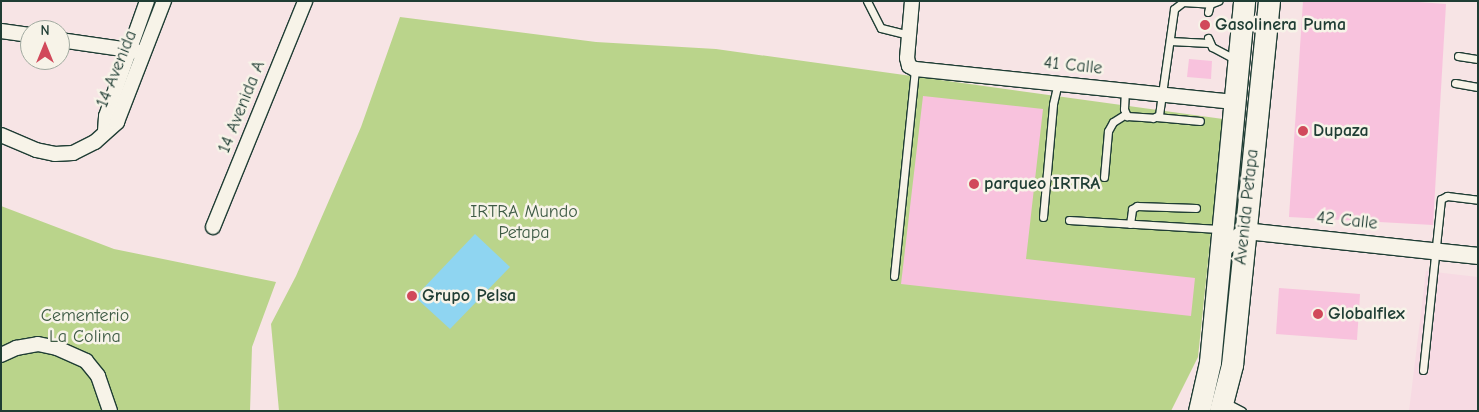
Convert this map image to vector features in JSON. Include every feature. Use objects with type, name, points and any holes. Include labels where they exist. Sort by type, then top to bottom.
[{"type":"main road","name":"Avenida Petapa","points":[[1208,404],[1210,362],[1244,1]]},
{"type":"main road","name":"Avenida Petapa","points":[[1208,404],[1232,365],[1269,1]]},
{"type":"street","name":"14 Avenida","points":[[105,131],[106,116],[147,1]]},
{"type":"street","name":"14 Avenida","points":[[105,131],[117,122],[164,1]]},
{"type":"street","name":"14 Avenida A","points":[[213,227],[306,1]]},
{"type":"street","points":[[912,1],[906,58],[912,68]]},
{"type":"street","points":[[1,31],[20,34]]},
{"type":"street","points":[[70,41],[144,52]]},
{"type":"street","name":"41 Calle","points":[[912,68],[1234,102]]},
{"type":"street","points":[[1,135],[36,150],[56,154],[73,153],[83,149],[94,142],[105,131]]},
{"type":"street","points":[[1220,252],[1245,231]]},
{"type":"street","name":"42 Calle","points":[[1245,231],[1478,256]]},
{"type":"street","points":[[1,355],[16,348],[38,344],[57,348],[86,361],[98,376],[110,411]]},
{"type":"lane","points":[[867,1],[881,28],[909,35]]},
{"type":"lane","points":[[1156,118],[1161,111],[1174,9],[1183,2],[1210,4],[1218,1]]},
{"type":"lane","points":[[1208,12],[1210,4]]},
{"type":"lane","points":[[1170,41],[1208,40],[1221,53],[1238,61]]},
{"type":"lane","points":[[1458,56],[1478,59]]},
{"type":"lane","points":[[894,276],[912,68]]},
{"type":"lane","points":[[1043,217],[1053,104],[1058,83]]},
{"type":"lane","points":[[1455,83],[1478,87]]},
{"type":"lane","points":[[1125,90],[1126,114]]},
{"type":"lane","points":[[1126,114],[1131,117],[1200,121]]},
{"type":"lane","points":[[1104,177],[1108,131],[1113,122],[1126,114]]},
{"type":"lane","points":[[1423,370],[1434,251],[1441,199],[1447,196],[1478,200]]},
{"type":"lane","points":[[1130,224],[1132,209],[1137,206],[1196,208]]},
{"type":"lane","points":[[1069,220],[1222,229]]},
{"type":"lane","points":[[1208,404],[1242,411]]},
{"type":"shaded area","points":[[1426,271],[1478,277],[1478,411],[1409,411]]},
{"type":"green space","name":"IRTRA Mundo Petapa","points":[[400,17],[596,42],[716,49],[1223,119],[1198,357],[1171,411],[279,411],[271,324],[296,276],[361,127]]},
{"type":"green space","name":"Cementerio La Colina","points":[[1,206],[114,249],[276,282],[252,347],[250,411],[1,411]]},
{"type":"water","points":[[475,234],[510,267],[450,329],[415,297]]},
{"type":"building","points":[[1303,1],[1405,1],[1446,4],[1433,225],[1289,217]]},
{"type":"building","points":[[1189,59],[1212,61],[1211,79],[1187,77]]},
{"type":"building","name":"parqueo IRTRA","points":[[923,96],[1043,109],[1026,259],[1195,278],[1191,316],[901,284]]},
{"type":"building","name":"Globalflex","points":[[1279,288],[1360,294],[1357,340],[1276,334]]},
{"type":"place","name":"Gasolinera Puma","points":[[1205,25]]},
{"type":"place","name":"Dupaza","points":[[1303,131]]},
{"type":"place","name":"parqueo IRTRA","points":[[974,184]]},
{"type":"place","name":"Grupo Pelsa","points":[[412,296]]},
{"type":"place","name":"Globalflex","points":[[1318,314]]}]
